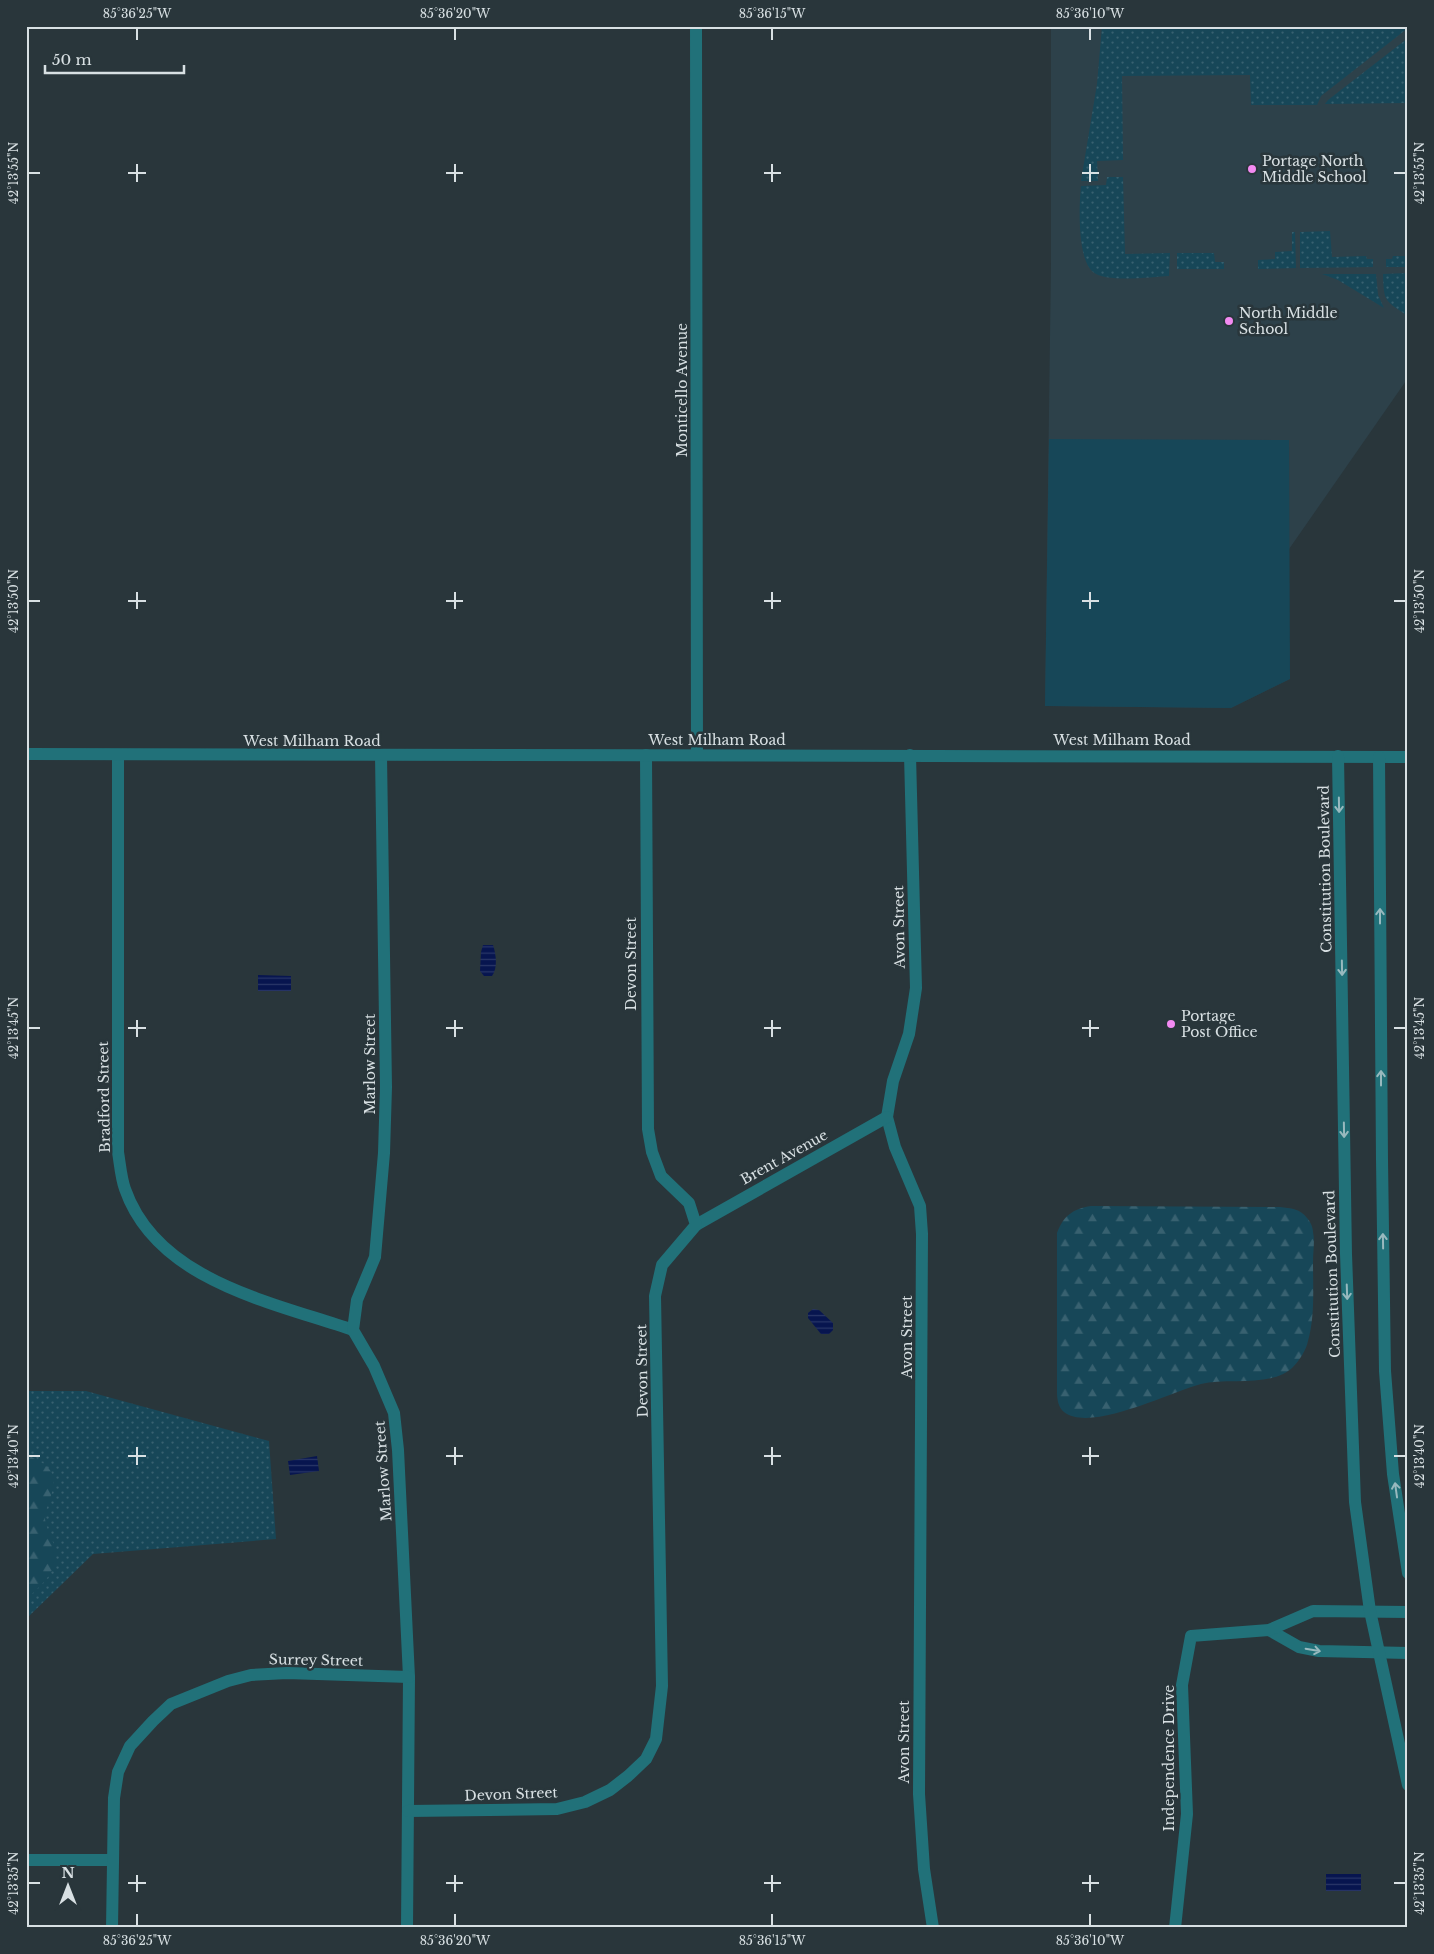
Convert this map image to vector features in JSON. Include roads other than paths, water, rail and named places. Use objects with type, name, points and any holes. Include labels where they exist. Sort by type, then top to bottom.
[{"type":"street","name":"Monticello Avenue","points":[[696,26],[697,754]]},
{"type":"street","name":"West Milham Road","points":[[26,754],[1408,757]]},
{"type":"street","name":"Bradford Street","points":[[118,755],[118,1152],[125,1189],[140,1220],[161,1246],[184,1264],[221,1286],[353,1330]]},
{"type":"street","name":"Devon Street","points":[[408,1811],[557,1809],[585,1802],[610,1790],[628,1776],[646,1759],[656,1739],[662,1686],[655,1296],[662,1265],[696,1225],[689,1203],[661,1176],[652,1152],[648,1129],[646,755]]},
{"type":"street","name":"Avon Street","points":[[910,755],[916,988],[909,1034],[893,1081],[887,1116],[895,1147],[920,1206],[922,1234],[919,1794],[924,1869],[933,1928]]},
{"type":"street","name":"Marlow Street","points":[[381,756],[386,1087],[384,1154],[375,1257],[357,1300],[353,1330],[374,1366],[394,1413],[398,1450],[409,1677],[407,1928]]},
{"type":"street","name":"Constitution Boulevard","points":[[1338,756],[1346,1254],[1355,1502],[1370,1611],[1408,1785]]},
{"type":"street","points":[[1380,757],[1385,1371],[1393,1474],[1408,1573]]},
{"type":"street","name":"Brent Avenue","points":[[696,1225],[887,1116]]},
{"type":"street","name":"Independence Drive","points":[[1175,1928],[1187,1814],[1182,1685],[1191,1636],[1269,1630],[1313,1611],[1408,1612]]},
{"type":"street","points":[[1269,1630],[1299,1647],[1319,1651],[1408,1653]]},
{"type":"street","name":"Surrey Street","points":[[112,1928],[114,1798],[118,1772],[130,1746],[152,1721],[171,1704],[228,1680],[251,1675],[287,1672],[409,1677]]},
{"type":"street","points":[[26,1860],[113,1860]]},
{"type":"place","name":"Portage North Middle School","points":[[1252,169]]},
{"type":"place","name":"North Middle School","points":[[1229,321]]},
{"type":"place","name":"Portage Post Office","points":[[1171,1024]]}]
